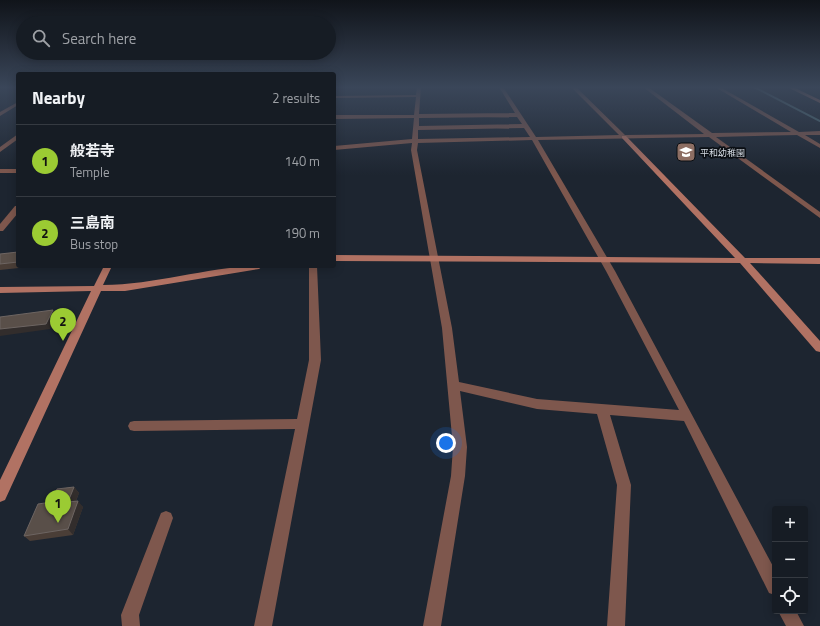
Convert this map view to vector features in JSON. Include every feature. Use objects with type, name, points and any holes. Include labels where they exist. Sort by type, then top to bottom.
[{"type":"street","points":[[336,117],[399,116]]},
{"type":"street","points":[[416,116],[414,142],[447,328],[460,447],[458,476],[432,626]]},
{"type":"street","points":[[520,116],[606,259],[772,581]]},
{"type":"street","points":[[603,116],[743,261],[820,348]]},
{"type":"street","points":[[685,116],[820,216]]},
{"type":"street","points":[[768,116],[820,146]]},
{"type":"street","points":[[415,128],[527,126]]},
{"type":"street","points":[[336,148],[414,142],[820,133]]},
{"type":"street","points":[[0,150],[16,138]]},
{"type":"street","points":[[0,171],[16,170]]},
{"type":"street","points":[[0,229],[16,210]]},
{"type":"street","points":[[336,258],[606,259],[820,262]]},
{"type":"street","points":[[0,495],[107,268]]},
{"type":"street","points":[[0,290],[125,288],[247,268]]},
{"type":"street","points":[[263,626],[315,360],[313,268]]},
{"type":"street","points":[[453,385],[537,404],[686,416]]},
{"type":"street","points":[[602,410],[624,485],[616,626]]},
{"type":"street","points":[[134,426],[302,424]]},
{"type":"street","points":[[131,626],[130,615],[166,518]]},
{"type":"street","points":[[789,614],[795,626]]},
{"type":"building","points":[[16,252],[16,262],[0,264],[0,254]]},
{"type":"building","points":[[53,310],[46,324],[0,329],[0,317]]},
{"type":"building","points":[[74,487],[68,502],[78,501],[68,529],[24,536],[38,504],[52,502],[57,489]]},
{"type":"waterway","points":[[811,116],[820,121]]},
{"type":"place","name":"平和幼稚園","points":[[686,152]]},
{"type":"place","name":"三島南","points":[[63,341]]},
{"type":"place","name":"般若寺","points":[[58,523]]}]
